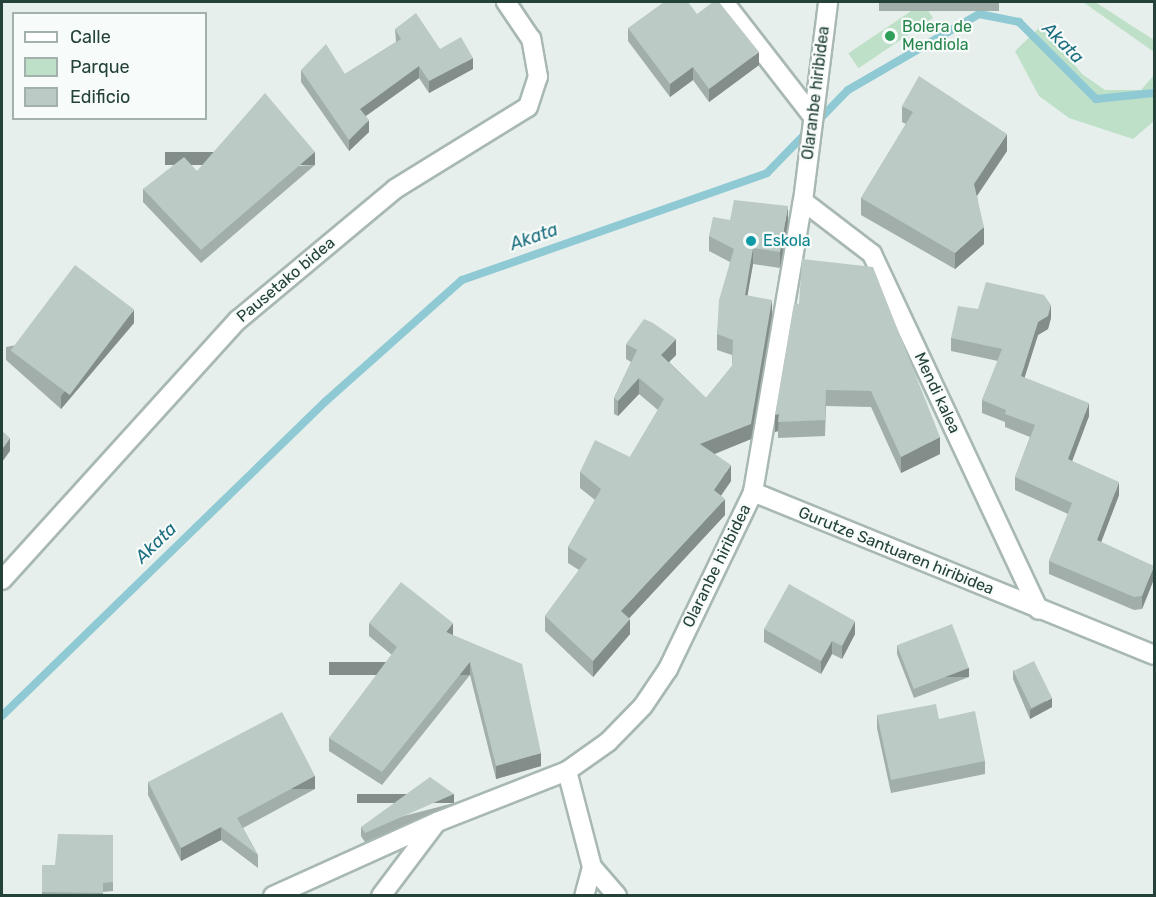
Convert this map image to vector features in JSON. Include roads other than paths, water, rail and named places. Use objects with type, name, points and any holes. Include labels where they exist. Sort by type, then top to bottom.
[{"type":"street","name":"Pausetako bidea","points":[[2,580],[238,320],[395,189],[528,106],[538,77],[531,39],[506,2]]},
{"type":"street","points":[[724,2],[811,114]]},
{"type":"street","name":"Olaranbe hiribidea","points":[[273,896],[437,822],[567,771],[608,742],[643,706],[668,669],[753,492],[803,201],[811,114],[828,2]]},
{"type":"street","name":"Mendi kalea","points":[[803,201],[872,254],[1039,610]]},
{"type":"street","name":"Gurutze Santuaren hiribidea","points":[[753,492],[1039,610],[1155,655]]},
{"type":"street","points":[[567,771],[592,867],[617,896]]},
{"type":"street","points":[[381,896],[437,822]]},
{"type":"street","points":[[584,896],[592,867]]},
{"type":"waterway","name":"Akata","points":[[2,716],[326,401],[462,280],[767,173],[848,90],[979,14],[1019,22],[1096,99],[1154,93]]},
{"type":"place","name":"Bolera de Mendiola","points":[[890,36]]},
{"type":"place","name":"Eskola","points":[[751,241]]}]
